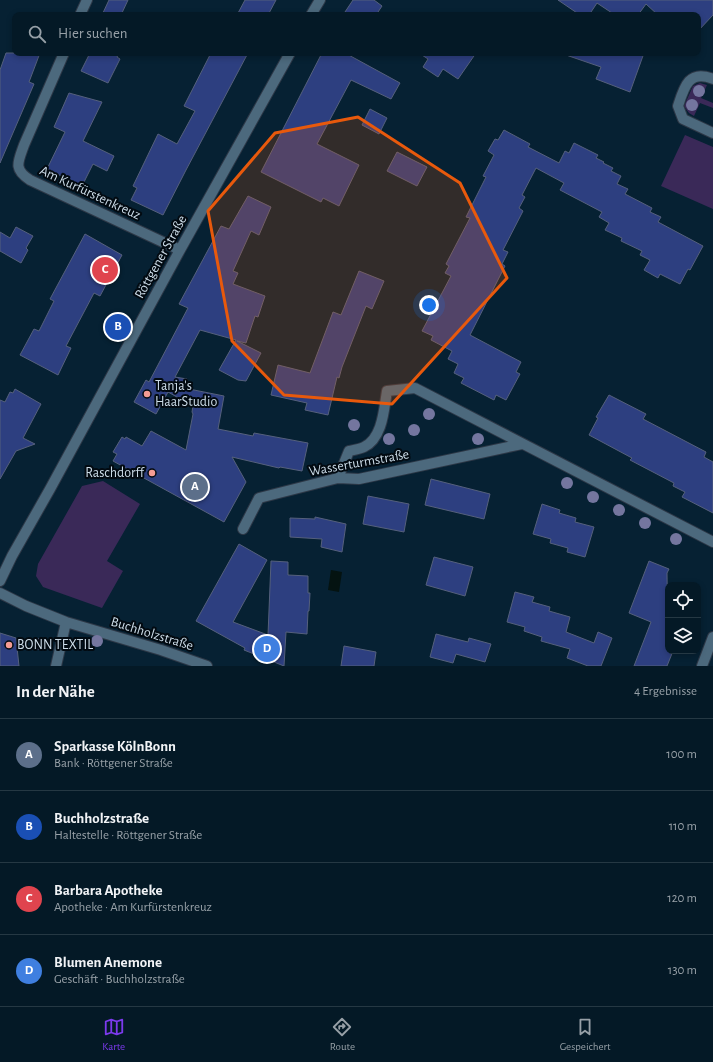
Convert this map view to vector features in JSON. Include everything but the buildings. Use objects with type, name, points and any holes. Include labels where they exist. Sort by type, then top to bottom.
[{"type":"street","points":[[81,12],[87,0]]},
{"type":"street","points":[[313,12],[320,0]]},
{"type":"street","name":"Am Kurfürstenkreuz","points":[[63,56],[18,160],[18,168],[22,175],[180,250]]},
{"type":"street","name":"Röttgener Straße","points":[[0,581],[12,556],[180,250],[288,56]]},
{"type":"street","points":[[713,79],[698,76],[691,78],[687,83],[678,106],[684,119],[713,133]]},
{"type":"street","points":[[338,478],[349,451],[365,446],[376,436],[381,421],[387,390],[415,388],[713,542]]},
{"type":"street","name":"Wasserturmstraße","points":[[243,529],[259,498],[338,478],[359,479],[522,444]]},
{"type":"street","name":"Buchholzstraße","points":[[0,593],[26,606],[66,622],[161,650],[207,666]]},
{"type":"street","points":[[56,666],[66,622]]},
{"type":"street","points":[[702,666],[713,637]]},
{"type":"highlighted area","points":[[358,117],[460,183],[507,278],[392,404],[284,395],[232,341],[208,211],[275,133]]},
{"type":"shaded area","points":[[700,83],[707,85],[701,98],[713,103],[713,108],[700,103],[694,116],[689,113],[684,106],[693,86]]},
{"type":"shaded area","points":[[685,135],[713,147],[713,209],[661,186]]},
{"type":"shaded area","points":[[103,481],[140,504],[107,561],[123,571],[102,608],[43,587],[36,576],[38,564],[82,486]]},
{"type":"shaded area","points":[[331,570],[342,572],[339,592],[328,590]]},
{"type":"place","name":"Barbara Apotheke","points":[[105,270]]},
{"type":"place","name":"Buchholzstraße","points":[[118,327]]},
{"type":"place","name":"Tanja's HaarStudio","points":[[147,394]]},
{"type":"place","name":"Raschdorff","points":[[152,473]]},
{"type":"place","name":"Sparkasse KölnBonn","points":[[195,487]]},
{"type":"place","name":"BONN TEXTIL","points":[[9,645]]},
{"type":"place","name":"Blumen Anemone","points":[[267,649]]}]
